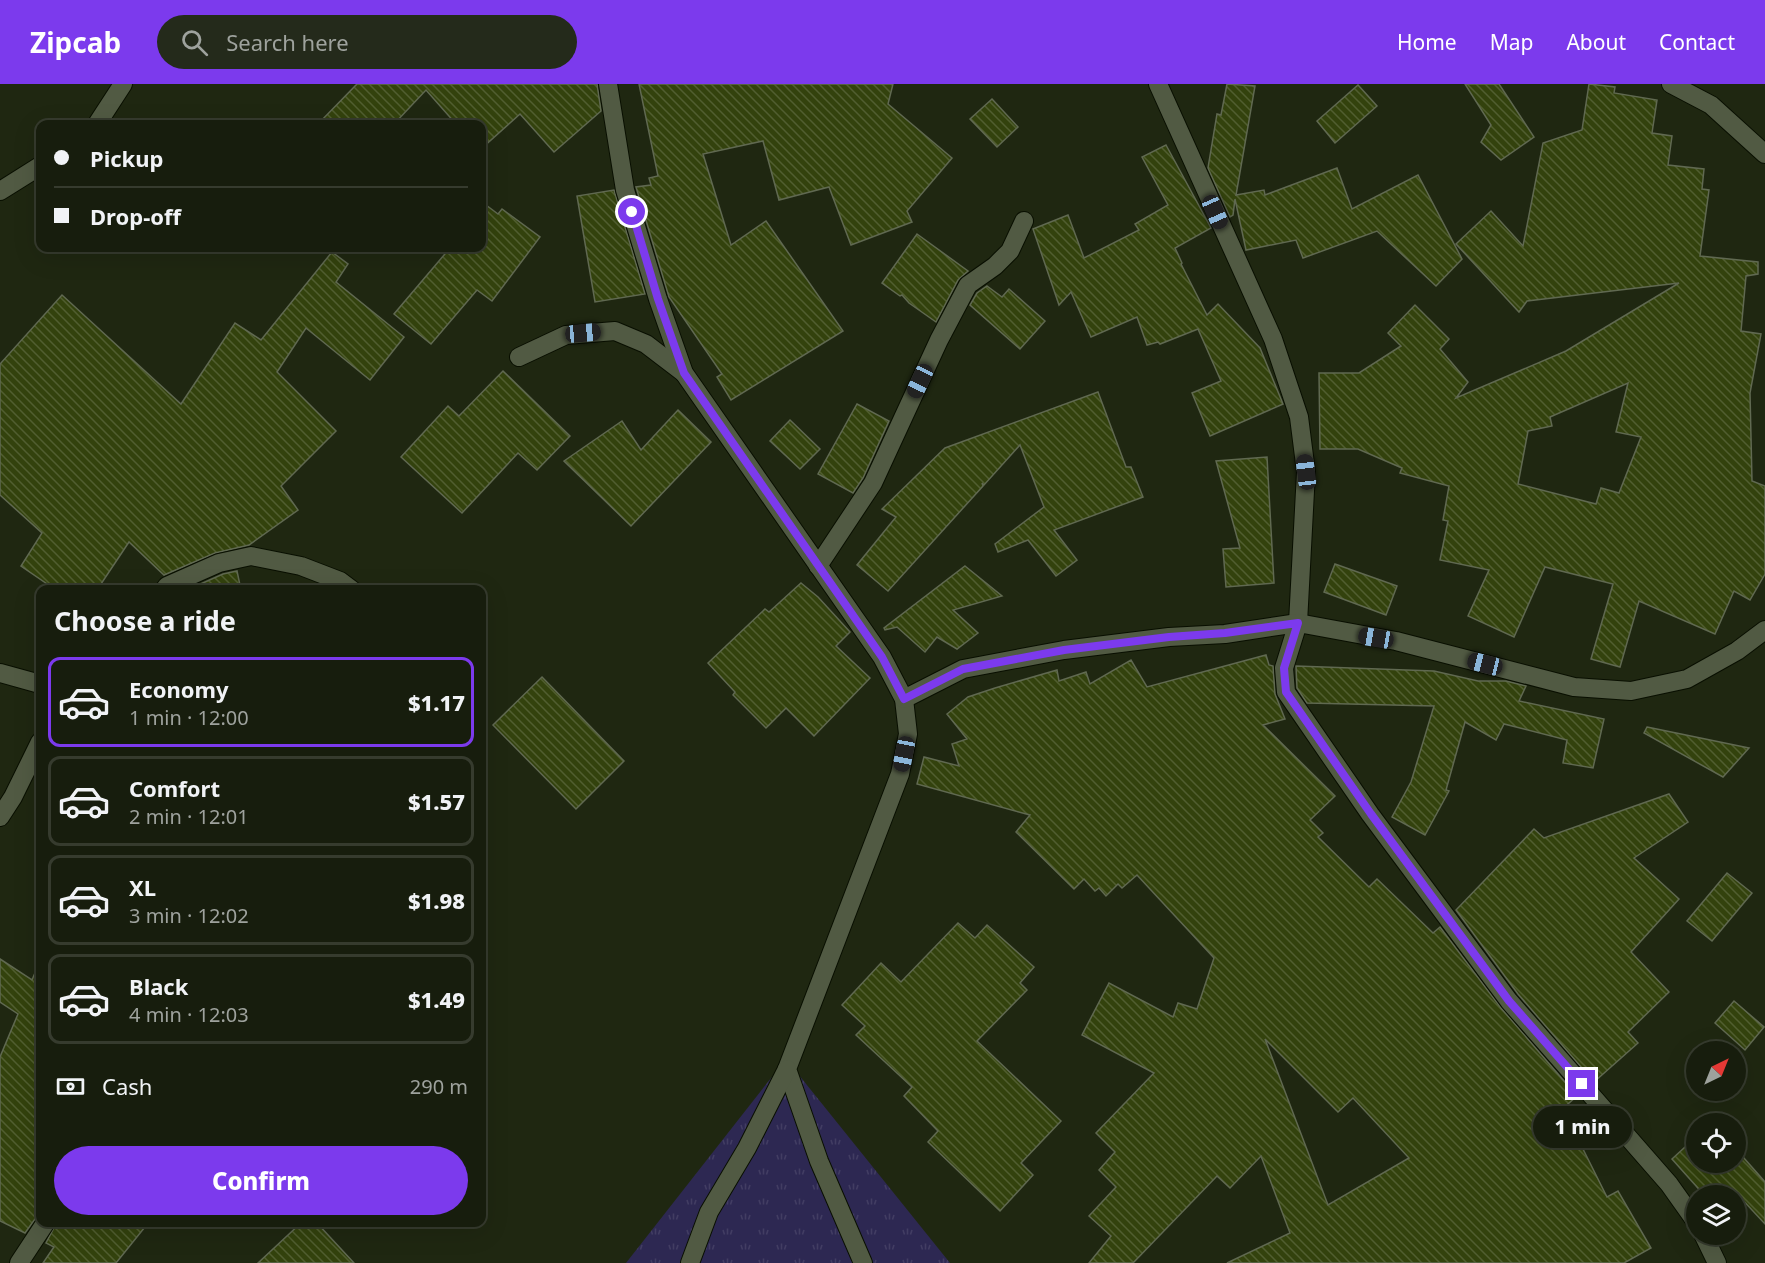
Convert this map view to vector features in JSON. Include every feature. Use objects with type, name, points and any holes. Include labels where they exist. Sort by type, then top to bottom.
[{"type":"street","points":[[100,120],[123,84]]},
{"type":"street","points":[[608,84],[625,190],[658,299],[684,373],[882,657],[904,699],[908,734],[900,774],[788,1069],[747,1148],[709,1212],[690,1263]]},
{"type":"street","points":[[1158,84],[1273,339],[1299,417],[1306,472],[1298,623],[1284,668],[1286,692],[1371,814],[1509,1001],[1669,1184],[1686,1208]]},
{"type":"street","points":[[1671,84],[1711,105],[1765,153]]},
{"type":"street","points":[[0,191],[36,168]]},
{"type":"street","points":[[818,566],[873,483],[939,340],[968,285],[1010,251],[1024,221]]},
{"type":"street","points":[[519,357],[566,335],[615,331],[646,345],[684,373]]},
{"type":"street","points":[[169,585],[219,563],[251,556],[301,566],[345,585]]},
{"type":"street","points":[[904,699],[963,669],[1064,650],[1298,623],[1396,641],[1574,687],[1631,691],[1687,679],[1737,651],[1765,630]]},
{"type":"street","points":[[0,673],[36,683]]},
{"type":"street","points":[[0,817],[13,797],[36,750]]},
{"type":"street","points":[[788,1069],[819,1161],[863,1263]]},
{"type":"street","points":[[19,1263],[43,1227]]},
{"type":"street","points":[[1708,1245],[1717,1263]]},
{"type":"green space","points":[[786,1059],[950,1263],[626,1263]]},
{"type":"building","points":[[357,84],[597,84],[601,111],[554,152],[520,114],[486,144],[486,120],[452,120],[426,90],[398,120],[322,120]]},
{"type":"building","points":[[639,84],[893,84],[888,104],[952,158],[907,211],[912,222],[851,245],[829,187],[779,200],[763,141],[703,154],[731,245],[766,221],[843,331],[731,400],[717,377],[722,374],[669,297],[636,187],[651,185],[649,178],[658,176]]},
{"type":"building","points":[[1227,84],[1255,86],[1236,195],[1264,190],[1265,195],[1337,168],[1352,209],[1418,175],[1462,259],[1436,286],[1377,231],[1303,258],[1296,240],[1246,250],[1235,199],[1233,215],[1230,217],[1208,168],[1217,114],[1221,115]]},
{"type":"building","points":[[1465,84],[1499,84],[1534,137],[1501,160],[1481,142],[1491,125]]},
{"type":"building","points":[[1589,84],[1615,87],[1614,93],[1657,100],[1652,133],[1672,136],[1668,165],[1704,169],[1702,189],[1709,190],[1700,256],[1758,262],[1758,274],[1746,276],[1741,331],[1761,334],[1750,393],[1752,481],[1765,486],[1765,574],[1750,600],[1734,591],[1715,634],[1639,601],[1620,667],[1591,659],[1613,584],[1545,567],[1514,637],[1468,616],[1489,570],[1440,560],[1448,521],[1443,520],[1449,486],[1400,473],[1402,468],[1358,449],[1320,449],[1319,373],[1359,373],[1401,346],[1388,333],[1415,305],[1449,339],[1440,349],[1468,382],[1456,398],[1566,351],[1679,283],[1527,301],[1519,312],[1456,244],[1491,211],[1523,246],[1543,143],[1582,130]],"holes":[[[1628,383],[1616,432],[1641,437],[1619,493],[1601,488],[1596,504],[1518,484],[1528,431],[1552,426],[1550,417]]]},
{"type":"building","points":[[1358,85],[1377,106],[1335,143],[1317,121]]},
{"type":"building","points":[[992,99],[1018,127],[997,147],[970,119]]},
{"type":"building","points":[[1166,145],[1211,228],[1175,248],[1181,264],[1207,315],[1218,304],[1260,348],[1283,404],[1210,436],[1192,393],[1221,381],[1198,329],[1160,344],[1158,342],[1147,345],[1137,317],[1091,337],[1071,292],[1059,305],[1033,229],[1068,215],[1084,258],[1139,230],[1135,224],[1168,205],[1142,157]]},
{"type":"building","points":[[614,190],[645,294],[595,302],[577,196]]},
{"type":"building","points":[[486,205],[498,214],[502,209],[540,237],[492,301],[477,290],[431,344],[394,314],[447,252],[486,252]]},
{"type":"building","points":[[917,234],[968,271],[958,280],[936,322],[909,303],[902,295],[900,296],[882,283]]},
{"type":"building","points":[[332,252],[348,264],[336,282],[404,337],[370,380],[306,328],[277,372],[336,431],[281,486],[298,510],[249,545],[215,553],[164,575],[129,542],[100,585],[49,585],[21,566],[42,533],[0,495],[0,364],[62,295],[181,404],[235,323],[261,340]]},
{"type":"building","points":[[987,286],[1002,297],[1009,289],[1045,321],[1020,349],[970,305],[977,293]]},
{"type":"building","points":[[503,371],[570,436],[537,470],[518,453],[462,513],[401,457],[448,406],[459,416]]},
{"type":"building","points":[[1098,392],[1126,467],[1131,467],[1143,497],[1054,530],[1077,560],[1056,576],[1028,540],[998,552],[995,544],[1044,507],[1020,445],[984,485],[982,483],[983,486],[888,591],[857,565],[896,517],[882,509],[945,448]]},
{"type":"building","points":[[857,404],[889,421],[863,478],[853,493],[818,474]]},
{"type":"building","points":[[678,410],[711,442],[631,526],[564,461],[622,421],[641,450]]},
{"type":"building","points":[[790,420],[820,449],[800,469],[770,441]]},
{"type":"building","points":[[1267,457],[1274,583],[1226,587],[1223,549],[1240,548],[1216,461]]},
{"type":"building","points":[[1335,564],[1397,586],[1386,615],[1324,592]]},
{"type":"building","points":[[965,566],[1002,596],[953,610],[978,633],[957,649],[937,637],[925,652],[897,627],[885,630],[884,628]]},
{"type":"building","points":[[237,571],[240,585],[198,585],[223,574]]},
{"type":"building","points":[[801,583],[818,597],[850,632],[836,646],[870,678],[814,736],[786,708],[766,728],[733,695],[735,692],[708,663],[765,609],[769,612]]},
{"type":"building","points":[[1266,655],[1269,665],[1273,666],[1275,694],[1285,719],[1263,725],[1335,796],[1310,820],[1323,833],[1318,837],[1369,887],[1377,879],[1433,933],[1440,927],[1501,1008],[1577,1096],[1568,1104],[1574,1113],[1567,1117],[1607,1197],[1618,1191],[1651,1248],[1624,1263],[1227,1263],[1290,1233],[1261,1156],[1230,1188],[1217,1176],[1133,1263],[1089,1263],[1111,1236],[1089,1216],[1116,1187],[1099,1170],[1115,1152],[1096,1133],[1154,1073],[1082,1035],[1109,983],[1173,1017],[1178,1003],[1197,1009],[1214,958],[1137,875],[1122,888],[1118,884],[1106,896],[1099,888],[1095,891],[1084,879],[1074,889],[1016,832],[1030,815],[917,784],[924,757],[959,766],[952,744],[967,739],[947,714],[968,697],[1057,670],[1059,681],[1086,672],[1090,684],[1131,660],[1147,687]],"holes":[[[1265,1039],[1338,1112],[1353,1098],[1409,1158],[1328,1205]]]},
{"type":"building","points":[[1296,666],[1434,671],[1478,681],[1506,681],[1526,686],[1519,701],[1604,719],[1593,768],[1563,763],[1567,740],[1504,724],[1496,740],[1465,722],[1446,790],[1449,791],[1425,835],[1392,817],[1411,782],[1434,706],[1307,703],[1297,688]]},
{"type":"building","points":[[542,677],[624,761],[576,809],[493,725]]},
{"type":"building","points":[[1647,727],[1749,748],[1723,777],[1644,733]]},
{"type":"building","points":[[1669,794],[1688,822],[1634,858],[1679,899],[1631,952],[1669,992],[1628,1032],[1638,1043],[1594,1082],[1518,994],[1456,910],[1534,829],[1544,838]]},
{"type":"building","points":[[1727,873],[1752,893],[1712,941],[1687,921]]},
{"type":"building","points":[[958,923],[975,938],[987,925],[1034,967],[1020,983],[1027,990],[977,1041],[1061,1121],[1021,1163],[1033,1175],[1000,1211],[928,1142],[938,1131],[904,1096],[912,1087],[856,1035],[865,1026],[842,1005],[881,963],[901,982]]},
{"type":"building","points":[[0,959],[32,980],[36,970],[36,1218],[25,1233],[0,1221],[0,1057],[18,1014],[0,1002]]},
{"type":"building","points":[[1734,1001],[1764,1027],[1746,1049],[1746,1041],[1735,1041],[1715,1023]]},
{"type":"building","points":[[1686,1146],[1686,1173],[1746,1173],[1746,1160],[1765,1182],[1765,1224],[1746,1204],[1746,1185],[1695,1185],[1672,1159]]},
{"type":"building","points":[[54,1227],[145,1227],[116,1263],[43,1263],[54,1247],[46,1243]]},
{"type":"building","points":[[297,1227],[321,1227],[354,1263],[258,1263]]},
{"type":"route","points":[[632,212],[658,299],[684,373],[882,657],[904,699],[963,669],[1064,650],[1298,623],[1284,668],[1286,692],[1371,814],[1509,1001],[1582,1084]]}]
